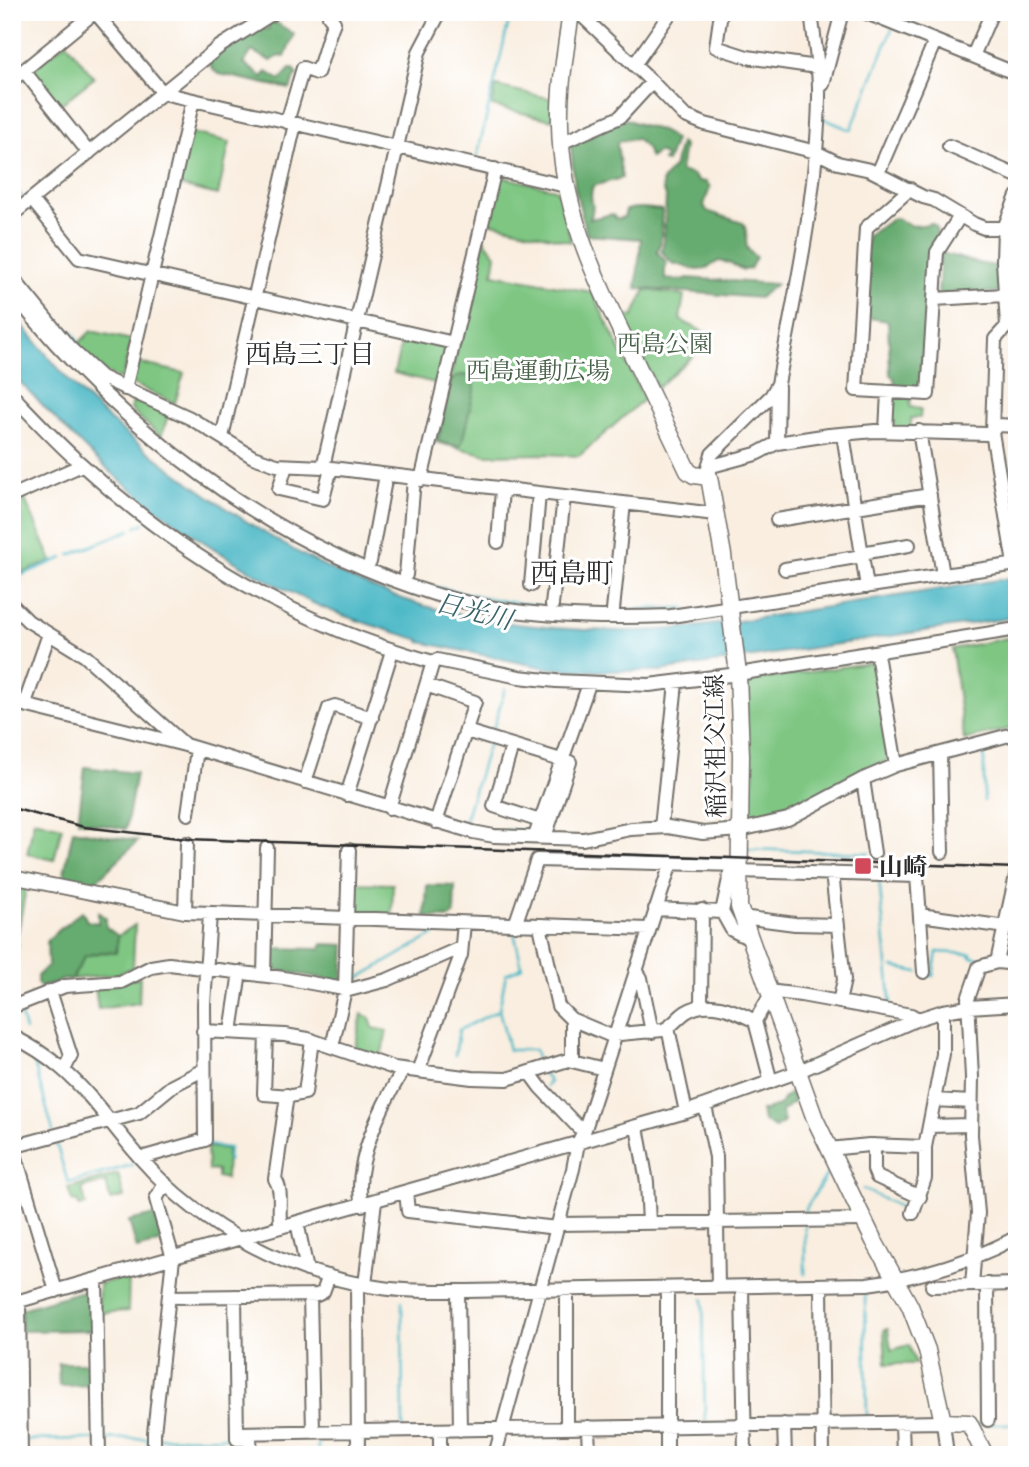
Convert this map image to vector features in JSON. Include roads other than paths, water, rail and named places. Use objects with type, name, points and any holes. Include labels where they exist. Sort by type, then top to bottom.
[{"type":"main road","points":[[571,12],[560,104],[566,186],[574,220],[599,285],[688,471],[694,475],[709,472]]},
{"type":"main road","name":"稲沢祖父江線","points":[[709,472],[738,673],[741,744],[740,830],[736,867],[742,917],[797,1072],[829,1149],[910,1306],[927,1350],[943,1422]]},
{"type":"main road","points":[[943,1422],[969,1423],[985,1455]]},
{"type":"street","points":[[12,80],[95,12],[163,93],[566,186]]},
{"type":"street","points":[[12,215],[219,47],[275,12]]},
{"type":"street","points":[[222,437],[303,68],[317,72],[334,22],[329,16],[330,12]]},
{"type":"street","points":[[286,466],[279,489],[323,499],[356,321],[419,52],[440,12]]},
{"type":"street","points":[[578,12],[685,116],[705,124],[816,152],[838,163],[878,173],[984,228],[1011,227]]},
{"type":"street","points":[[634,65],[671,12]]},
{"type":"street","points":[[721,12],[716,47],[747,57],[817,67]]},
{"type":"street","points":[[777,443],[778,384],[810,216],[816,152],[819,88],[811,12]]},
{"type":"street","points":[[819,88],[823,84],[842,12]]},
{"type":"street","points":[[864,12],[1017,74]]},
{"type":"street","points":[[973,56],[992,12]]},
{"type":"street","points":[[878,173],[935,41]]},
{"type":"street","points":[[23,71],[89,153]]},
{"type":"street","points":[[561,143],[620,117],[652,82]]},
{"type":"street","points":[[125,389],[193,100]]},
{"type":"street","points":[[949,146],[1017,176]]},
{"type":"street","points":[[406,575],[418,479],[454,343],[495,169]]},
{"type":"street","points":[[910,189],[866,228],[856,390],[928,394],[937,252],[960,216]]},
{"type":"street","points":[[12,292],[52,341],[132,421],[264,518],[323,549],[434,594],[520,610],[619,618],[671,616],[1015,564],[992,432],[995,338],[1012,325],[1005,295],[1011,227],[1017,196]]},
{"type":"street","points":[[32,200],[79,258],[454,343]]},
{"type":"street","points":[[12,277],[71,348],[101,377],[190,418],[253,457],[277,465],[327,468],[715,514]]},
{"type":"street","points":[[934,299],[1005,295]]},
{"type":"street","points":[[709,472],[712,454],[771,396],[778,384]]},
{"type":"street","points":[[886,432],[888,392]]},
{"type":"street","points":[[12,395],[82,465],[121,499],[240,582],[299,614],[392,651],[433,662],[437,660],[519,677],[589,684],[676,683],[1017,629]]},
{"type":"street","points":[[709,472],[777,443],[843,434],[886,432],[986,434],[992,432],[997,425],[1017,426]]},
{"type":"street","points":[[919,431],[943,575]]},
{"type":"street","points":[[843,434],[867,587]]},
{"type":"street","points":[[12,496],[82,465]]},
{"type":"street","points":[[370,562],[386,475]]},
{"type":"street","points":[[498,542],[502,489]]},
{"type":"street","points":[[531,585],[538,494]]},
{"type":"street","points":[[777,520],[930,495]]},
{"type":"street","points":[[552,605],[564,497]]},
{"type":"street","points":[[613,610],[624,503]]},
{"type":"street","points":[[785,569],[862,556],[867,552],[909,544]]},
{"type":"street","points":[[12,605],[28,621],[85,656],[191,747]]},
{"type":"street","points":[[49,634],[19,702],[191,747],[436,822],[494,836],[583,839],[661,827],[703,833],[740,830],[796,816],[863,779],[896,765],[1017,733]]},
{"type":"street","points":[[347,795],[392,651]]},
{"type":"street","points":[[878,660],[896,765]]},
{"type":"street","points":[[389,808],[433,662]]},
{"type":"street","points":[[661,827],[676,683]]},
{"type":"street","points":[[540,836],[589,684]]},
{"type":"street","points":[[426,685],[475,702],[436,822]]},
{"type":"street","points":[[306,782],[329,708],[335,706],[372,718]]},
{"type":"street","points":[[466,731],[565,761]]},
{"type":"street","points":[[512,746],[494,806],[540,821]]},
{"type":"street","points":[[188,814],[191,747]]},
{"type":"street","points":[[940,754],[942,852]]},
{"type":"street","points":[[540,836],[540,821],[565,761]]},
{"type":"street","points":[[863,779],[874,853]]},
{"type":"street","points":[[185,912],[187,843]]},
{"type":"street","points":[[264,975],[267,848]]},
{"type":"street","points":[[332,1047],[345,990],[349,850]]},
{"type":"street","points":[[515,925],[537,860],[669,868],[736,867],[917,876],[924,972]]},
{"type":"street","points":[[736,867],[722,912],[732,930],[750,939]]},
{"type":"street","points":[[495,1455],[578,1143],[585,1129],[648,929],[661,908],[669,868]]},
{"type":"street","points":[[998,962],[1006,927],[1013,911],[1017,871]]},
{"type":"street","points":[[832,873],[844,980],[839,1002]]},
{"type":"street","points":[[12,877],[185,912],[648,929]]},
{"type":"street","points":[[661,908],[722,912]]},
{"type":"street","points":[[701,1005],[702,910]]},
{"type":"street","points":[[141,1158],[205,1140],[203,1031],[210,914]]},
{"type":"street","points":[[920,915],[1006,927]]},
{"type":"street","points":[[742,917],[795,924],[838,925]]},
{"type":"street","points":[[418,1071],[461,955],[464,923]]},
{"type":"street","points":[[540,926],[558,1006],[572,1020],[602,1033],[652,1032],[668,1028],[687,1012],[701,1005],[733,1010],[755,1021]]},
{"type":"street","points":[[12,1007],[65,986],[121,982],[159,965],[264,975],[345,990],[387,980],[460,948]]},
{"type":"street","points":[[972,1285],[978,1213],[971,1125],[968,999],[979,967],[998,962],[1017,964]]},
{"type":"street","points":[[636,971],[641,978],[652,1032]]},
{"type":"street","points":[[231,1032],[240,972]]},
{"type":"street","points":[[50,991],[71,1056],[64,1070]]},
{"type":"street","points":[[771,1082],[755,1021],[769,994],[839,1002],[911,1015],[918,1019]]},
{"type":"street","points":[[21,1455],[16,1303],[686,1112],[797,1072],[918,1019],[943,1011],[1017,1004]]},
{"type":"street","points":[[913,1213],[925,1178],[925,1147],[943,1054],[943,1011]]},
{"type":"street","points":[[572,1020],[572,1060]]},
{"type":"street","points":[[668,1028],[686,1112]]},
{"type":"street","points":[[203,1031],[266,1034],[312,1040],[403,1070],[443,1075],[508,1079],[572,1060],[604,1069]]},
{"type":"street","points":[[266,1034],[264,1094],[305,1093],[312,1040]]},
{"type":"street","points":[[12,1036],[39,1051],[64,1070],[164,1183],[209,1219],[278,1259],[307,1270],[361,1284],[416,1291],[821,1286],[895,1280],[973,1259],[1017,1237]]},
{"type":"street","points":[[56,1291],[13,1146],[139,1112],[172,1086],[203,1070]]},
{"type":"street","points":[[362,1205],[358,1192],[368,1144],[386,1098],[403,1070]]},
{"type":"street","points":[[529,1072],[578,1127],[585,1129]]},
{"type":"street","points":[[281,1227],[278,1217],[279,1185],[275,1179],[287,1095]]},
{"type":"street","points":[[934,1100],[971,1102]]},
{"type":"street","points":[[705,1106],[716,1157],[718,1287]]},
{"type":"street","points":[[929,1126],[971,1125]]},
{"type":"street","points":[[637,1127],[647,1182],[649,1223]]},
{"type":"street","points":[[829,1149],[874,1145],[925,1147]]},
{"type":"street","points":[[874,1145],[874,1170],[877,1177],[920,1197]]},
{"type":"street","points":[[155,1455],[154,1433],[173,1258],[156,1199],[164,1183]]},
{"type":"street","points":[[406,1192],[408,1211],[558,1226],[864,1220]]},
{"type":"street","points":[[358,1455],[361,1284],[375,1201]]},
{"type":"street","points":[[298,1222],[307,1270]]},
{"type":"street","points":[[169,1297],[310,1295],[323,1292],[329,1276]]},
{"type":"street","points":[[96,1280],[99,1455]]},
{"type":"street","points":[[987,1284],[988,1420]]},
{"type":"street","points":[[932,1286],[1017,1284]]},
{"type":"street","points":[[821,1286],[823,1455]]},
{"type":"street","points":[[742,1287],[745,1455]]},
{"type":"street","points":[[667,1288],[667,1455]]},
{"type":"street","points":[[567,1290],[568,1427]]},
{"type":"street","points":[[458,1291],[460,1430]]},
{"type":"street","points":[[310,1295],[313,1432]]},
{"type":"street","points":[[235,1296],[237,1439],[250,1439],[251,1455]]},
{"type":"street","points":[[237,1433],[943,1422],[947,1455]]},
{"type":"street","points":[[902,1423],[902,1455]]},
{"type":"street","points":[[784,1424],[785,1455]]},
{"type":"street","points":[[588,1427],[589,1455]]},
{"type":"street","points":[[440,1430],[440,1455]]},
{"type":"water","points":[[12,312],[90,402],[131,438],[189,482],[244,520],[301,554],[393,596],[425,606],[520,624],[569,629],[640,631],[730,622],[1017,577],[1017,617],[660,671],[546,668],[420,642],[328,610],[287,591],[200,539],[118,478],[12,374]]},
{"type":"waterway","points":[[476,161],[511,12]]},
{"type":"waterway","points":[[896,20],[899,12]]},
{"type":"waterway","points":[[822,118],[851,130],[892,29]]},
{"type":"waterway","points":[[12,185],[23,198]]},
{"type":"waterway","points":[[12,268],[63,327],[74,333],[71,337]]},
{"type":"waterway","points":[[76,336],[79,350]]},
{"type":"waterway","points":[[12,416],[22,412]]},
{"type":"waterway","points":[[152,512],[158,504]]},
{"type":"waterway","points":[[136,527],[144,523]]},
{"type":"waterway","points":[[70,555],[130,530]]},
{"type":"waterway","points":[[12,579],[63,558]]},
{"type":"waterway","name":"日光川","points":[[430,586],[548,607]]},
{"type":"waterway","points":[[554,608],[611,610]]},
{"type":"waterway","points":[[617,610],[684,608]]},
{"type":"waterway","points":[[492,733],[505,689]]},
{"type":"waterway","points":[[465,820],[489,743]]},
{"type":"waterway","points":[[984,747],[984,801]]},
{"type":"waterway","points":[[506,830],[530,831]]},
{"type":"waterway","points":[[746,849],[869,853]]},
{"type":"waterway","points":[[879,878],[891,1008]]},
{"type":"waterway","points":[[350,983],[447,927]]},
{"type":"waterway","points":[[455,1055],[459,1030],[499,1010],[506,974],[522,967],[513,928]]},
{"type":"waterway","points":[[928,975],[933,976],[937,952],[971,954],[971,957],[981,959],[981,963]]},
{"type":"waterway","points":[[893,967],[918,972]]},
{"type":"waterway","points":[[19,1009],[25,1030]]},
{"type":"waterway","points":[[499,1010],[509,1050],[535,1050],[539,1066]]},
{"type":"waterway","points":[[34,1063],[53,1131]]},
{"type":"waterway","points":[[542,1072],[550,1082],[546,1086]]},
{"type":"waterway","points":[[55,1139],[68,1183],[132,1165]]},
{"type":"waterway","points":[[207,1145],[229,1148],[228,1161]]},
{"type":"waterway","points":[[805,1218],[805,1210],[832,1166]]},
{"type":"waterway","points":[[863,1189],[908,1211]]},
{"type":"waterway","points":[[805,1226],[805,1274]]},
{"type":"waterway","points":[[12,1287],[14,1293]]},
{"type":"waterway","points":[[865,1295],[867,1418]]},
{"type":"waterway","points":[[703,1299],[705,1422]]},
{"type":"waterway","points":[[402,1301],[403,1427]]},
{"type":"waterway","points":[[980,1424],[1017,1424]]},
{"type":"waterway","points":[[159,1438],[234,1437]]},
{"type":"waterway","points":[[105,1439],[148,1438],[148,1448]]},
{"type":"waterway","points":[[26,1440],[93,1439]]},
{"type":"waterway","points":[[318,1439],[318,1455]]},
{"type":"railway","points":[[12,808],[84,827],[187,839],[1017,868]]},
{"type":"place","name":"山崎","points":[[863,866]]},
{"type":"district","name":"西島三丁目","points":[[310,354]]},
{"type":"district","name":"西島町","points":[[572,573]]},
{"type":"park label","name":"西島公園","points":[[665,343]]},
{"type":"park label","name":"西島運動広場","points":[[538,370]]}]
